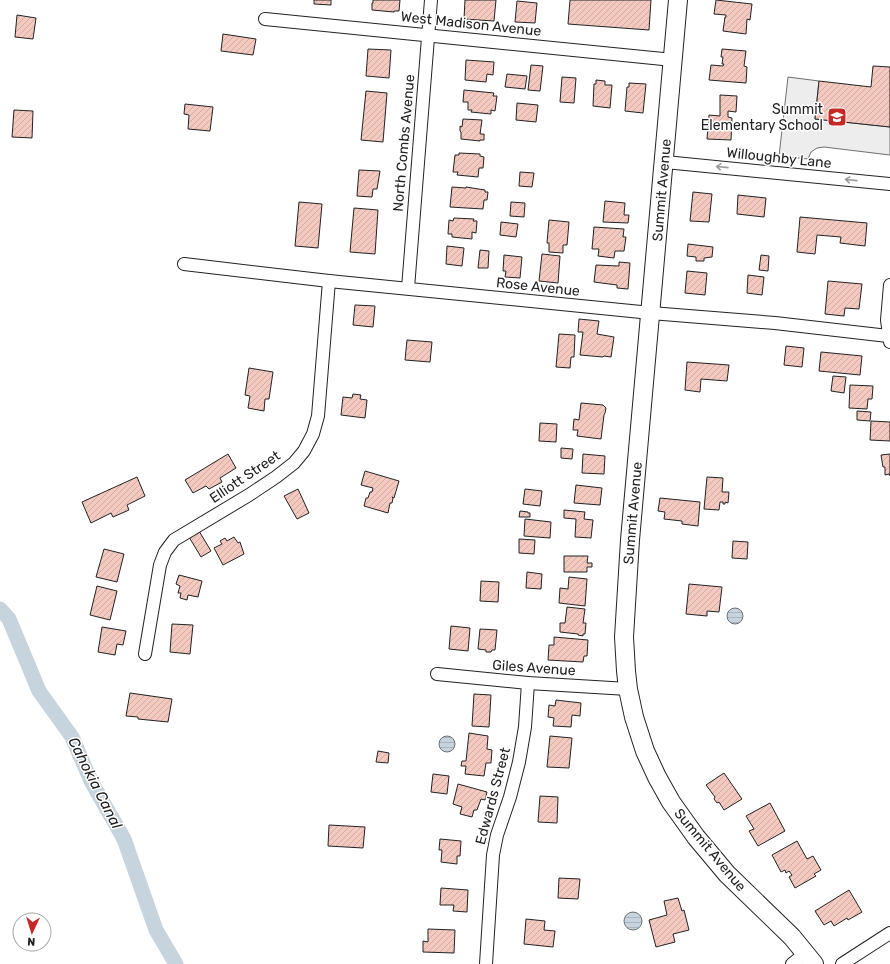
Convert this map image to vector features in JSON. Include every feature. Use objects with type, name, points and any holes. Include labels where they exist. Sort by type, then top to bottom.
[{"type":"street","name":"North Combs Avenue","points":[[408,288],[431,0]]},
{"type":"street","name":"Summit Avenue","points":[[678,0],[630,540],[624,636],[628,689],[634,717],[645,751],[671,802],[696,837],[727,874],[792,937],[810,959]]},
{"type":"street","name":"West Madison Avenue","points":[[265,19],[673,60]]},
{"type":"street","name":"Willoughby Lane","points":[[664,162],[890,184]]},
{"type":"street","name":"Rose Avenue","points":[[184,264],[329,281],[651,313],[775,323],[889,339]]},
{"type":"street","name":"Elliott Street","points":[[145,654],[160,565],[165,552],[174,540],[276,477],[294,462],[304,451],[310,441],[318,416],[329,281]]},
{"type":"street","points":[[889,339],[887,320],[890,285]]},
{"type":"street","name":"Giles Avenue","points":[[437,674],[528,683],[628,689]]},
{"type":"street","name":"Edwards Street","points":[[486,964],[493,855],[497,835],[510,797],[519,762],[525,727],[528,683]]},
{"type":"street","points":[[842,964],[890,933]]},
{"type":"street","points":[[792,964],[810,959]]},
{"type":"shaded area","points":[[788,77],[819,81],[815,119],[890,127],[890,155],[824,147],[817,148],[811,152],[808,159],[779,156]]},
{"type":"shaded area","points":[[735,608],[742,613],[743,616],[738,623],[735,624],[728,619],[727,616],[732,609]]},
{"type":"shaded area","points":[[447,736],[454,741],[455,744],[450,751],[447,752],[440,747],[439,744],[444,737]]},
{"type":"shaded area","points":[[633,912],[639,915],[642,921],[639,927],[633,930],[627,927],[624,921],[627,915]]},
{"type":"building","points":[[314,0],[331,0],[331,5],[314,4]]},
{"type":"building","points":[[373,0],[400,0],[399,11],[372,10]]},
{"type":"building","points":[[465,0],[496,0],[494,21],[464,19]]},
{"type":"building","points":[[570,0],[651,0],[649,30],[568,24]]},
{"type":"building","points":[[716,0],[752,4],[750,20],[747,19],[746,34],[723,31],[726,15],[714,14]]},
{"type":"building","points":[[517,1],[537,3],[535,23],[515,22]]},
{"type":"building","points":[[17,15],[36,18],[33,39],[15,37]]},
{"type":"building","points":[[223,34],[256,39],[253,55],[221,51]]},
{"type":"building","points":[[368,49],[391,50],[389,78],[366,76]]},
{"type":"building","points":[[722,49],[746,51],[744,66],[747,67],[746,83],[709,80],[711,65],[723,66],[724,64],[722,64],[723,57],[721,57]]},
{"type":"building","points":[[466,60],[494,62],[493,75],[487,74],[486,82],[465,80]]},
{"type":"building","points":[[531,65],[543,66],[540,91],[528,90]]},
{"type":"building","points":[[873,66],[890,67],[890,127],[815,119],[819,81],[871,87]]},
{"type":"building","points":[[507,74],[527,76],[525,89],[505,87]]},
{"type":"building","points":[[562,77],[576,78],[574,103],[560,102]]},
{"type":"building","points":[[596,80],[605,81],[605,85],[612,85],[610,108],[593,106],[594,84],[596,84]]},
{"type":"building","points":[[629,83],[646,84],[643,113],[625,111],[627,87],[629,87]]},
{"type":"building","points":[[464,90],[494,93],[493,96],[497,96],[495,111],[491,110],[491,114],[471,112],[472,110],[468,110],[468,102],[463,102]]},
{"type":"building","points":[[366,91],[387,93],[383,142],[361,140]]},
{"type":"building","points":[[720,95],[737,96],[736,112],[728,111],[728,117],[732,118],[731,140],[707,139],[709,115],[720,116]]},
{"type":"building","points":[[517,103],[538,105],[536,122],[516,120]]},
{"type":"building","points":[[185,104],[213,107],[210,131],[188,129],[189,115],[184,114]]},
{"type":"building","points":[[14,110],[33,111],[32,138],[12,137]]},
{"type":"building","points":[[463,119],[482,120],[480,134],[484,134],[484,140],[461,139],[460,126],[462,127]]},
{"type":"building","points":[[459,153],[480,154],[480,156],[484,157],[483,168],[479,168],[478,177],[457,175],[458,172],[453,172],[455,155],[459,155]]},
{"type":"building","points":[[359,170],[380,171],[377,189],[373,189],[372,197],[357,196]]},
{"type":"building","points":[[520,172],[534,173],[532,187],[519,186]]},
{"type":"building","points":[[452,187],[466,187],[485,190],[485,192],[488,192],[487,200],[484,200],[483,209],[450,207]]},
{"type":"building","points":[[693,192],[712,194],[709,222],[690,221]]},
{"type":"building","points":[[738,195],[766,198],[764,217],[737,214]]},
{"type":"building","points":[[605,201],[625,203],[624,215],[629,215],[628,223],[603,222]]},
{"type":"building","points":[[299,202],[322,204],[318,248],[295,246]]},
{"type":"building","points":[[511,202],[525,203],[524,217],[510,216]]},
{"type":"building","points":[[354,208],[378,210],[375,254],[350,252]]},
{"type":"building","points":[[800,217],[867,223],[865,246],[840,243],[841,237],[817,235],[815,254],[797,252]]},
{"type":"building","points":[[454,218],[474,219],[473,221],[477,221],[476,233],[472,232],[472,239],[452,237],[452,234],[448,234],[449,220],[453,221]]},
{"type":"building","points":[[549,220],[569,222],[567,245],[563,245],[563,253],[549,252],[549,243],[547,243]]},
{"type":"building","points":[[501,222],[518,224],[516,237],[500,235]]},
{"type":"building","points":[[594,227],[624,229],[623,237],[626,237],[624,251],[615,251],[614,258],[598,256],[599,249],[592,249]]},
{"type":"building","points":[[688,244],[713,247],[712,257],[704,258],[704,261],[696,261],[696,257],[687,256]]},
{"type":"building","points":[[447,246],[464,248],[462,266],[446,264]]},
{"type":"building","points":[[480,250],[489,251],[488,268],[478,268]]},
{"type":"building","points":[[542,254],[560,256],[558,283],[539,281]]},
{"type":"building","points":[[504,255],[522,257],[520,278],[505,277],[506,271],[503,271]]},
{"type":"building","points":[[761,255],[769,256],[768,271],[759,270]]},
{"type":"building","points":[[619,262],[630,263],[628,289],[617,288],[617,285],[594,282],[596,265],[619,266]]},
{"type":"building","points":[[687,271],[707,273],[705,295],[685,293]]},
{"type":"building","points":[[748,275],[764,277],[762,295],[747,293]]},
{"type":"building","points":[[828,281],[862,284],[859,309],[845,308],[844,316],[825,314]]},
{"type":"building","points":[[355,305],[375,306],[373,327],[353,325]]},
{"type":"building","points":[[579,319],[599,321],[597,334],[614,337],[611,357],[580,355],[583,332],[578,332]]},
{"type":"building","points":[[559,334],[575,335],[574,357],[571,357],[570,368],[556,367]]},
{"type":"building","points":[[407,340],[432,342],[430,362],[405,360]]},
{"type":"building","points":[[786,346],[804,348],[802,367],[784,365]]},
{"type":"building","points":[[821,352],[862,356],[860,375],[819,371]]},
{"type":"building","points":[[687,362],[729,365],[727,381],[701,379],[700,392],[685,390]]},
{"type":"building","points":[[249,368],[273,372],[269,399],[265,399],[264,411],[248,408],[250,396],[245,395]]},
{"type":"building","points":[[833,376],[846,377],[844,393],[831,391]]},
{"type":"building","points":[[850,385],[873,386],[872,399],[868,399],[867,409],[849,408]]},
{"type":"building","points":[[353,394],[361,395],[360,399],[367,400],[365,418],[341,415],[343,397],[352,398]]},
{"type":"building","points":[[581,403],[603,405],[606,408],[601,439],[577,436],[578,430],[573,430],[574,419],[579,420]]},
{"type":"building","points":[[857,411],[871,412],[870,421],[857,420]]},
{"type":"building","points":[[871,421],[890,422],[890,441],[870,440]]},
{"type":"building","points":[[540,423],[557,424],[556,442],[539,441]]},
{"type":"building","points":[[561,448],[573,449],[572,459],[561,458]]},
{"type":"building","points":[[228,454],[236,468],[220,478],[222,482],[209,489],[206,486],[193,493],[185,480]]},
{"type":"building","points":[[583,454],[605,456],[604,474],[582,473]]},
{"type":"building","points":[[890,454],[890,476],[889,474],[885,475],[885,467],[883,467],[881,455]]},
{"type":"building","points":[[365,471],[399,481],[394,498],[392,497],[392,503],[390,503],[388,513],[364,506],[366,498],[368,498],[373,488],[361,485]]},
{"type":"building","points":[[137,477],[145,496],[127,505],[129,510],[113,517],[111,513],[91,523],[82,502]]},
{"type":"building","points":[[707,477],[723,478],[722,492],[729,492],[728,503],[725,502],[725,504],[723,504],[723,502],[720,502],[719,510],[704,509]]},
{"type":"building","points":[[576,485],[602,488],[600,505],[574,503]]},
{"type":"building","points":[[298,489],[309,513],[297,519],[284,496]]},
{"type":"building","points":[[525,489],[542,491],[540,506],[523,504]]},
{"type":"building","points":[[660,498],[700,502],[698,526],[682,524],[682,521],[664,519],[665,512],[658,511]]},
{"type":"building","points":[[564,510],[585,512],[584,519],[593,520],[591,538],[575,537],[576,519],[564,518]]},
{"type":"building","points":[[520,511],[530,513],[530,517],[519,517]]},
{"type":"building","points":[[525,519],[551,522],[550,538],[524,536]]},
{"type":"building","points":[[199,531],[211,551],[201,557],[189,537]]},
{"type":"building","points":[[234,537],[238,543],[240,542],[244,554],[223,565],[214,548],[222,544],[220,541],[225,538],[227,541]]},
{"type":"building","points":[[519,539],[535,540],[534,554],[519,553]]},
{"type":"building","points":[[733,541],[748,542],[747,559],[732,558]]},
{"type":"building","points":[[104,549],[124,554],[117,582],[96,577]]},
{"type":"building","points":[[564,556],[588,556],[587,563],[592,563],[592,567],[587,567],[587,572],[564,572]]},
{"type":"building","points":[[527,572],[542,574],[541,589],[526,588]]},
{"type":"building","points":[[179,575],[202,581],[198,597],[188,595],[187,600],[180,598],[181,593],[178,593],[180,586],[176,584]]},
{"type":"building","points":[[569,577],[587,579],[585,606],[559,603],[560,588],[568,589]]},
{"type":"building","points":[[481,581],[499,582],[498,602],[480,601]]},
{"type":"building","points":[[689,584],[722,587],[719,612],[707,611],[707,616],[686,614]]},
{"type":"building","points":[[97,586],[117,591],[110,620],[90,615]]},
{"type":"building","points":[[567,607],[585,609],[583,623],[586,623],[585,634],[583,634],[583,636],[560,632],[560,623],[565,623]]},
{"type":"building","points":[[172,624],[193,625],[190,654],[170,652]]},
{"type":"building","points":[[451,626],[470,628],[468,651],[449,649]]},
{"type":"building","points":[[102,627],[126,631],[123,645],[117,644],[115,655],[98,652]]},
{"type":"building","points":[[480,629],[497,630],[495,650],[486,652],[486,650],[478,649]]},
{"type":"building","points":[[554,637],[588,640],[587,656],[584,656],[583,662],[548,660],[549,645],[554,645]]},
{"type":"building","points":[[130,693],[172,699],[168,722],[138,719],[138,717],[126,716]]},
{"type":"building","points":[[474,694],[491,695],[489,727],[472,726]]},
{"type":"building","points":[[556,700],[581,703],[580,716],[572,715],[571,727],[553,726],[554,718],[548,717],[549,705],[555,706]]},
{"type":"building","points":[[469,733],[488,736],[487,749],[492,750],[491,763],[486,763],[484,776],[465,774],[466,766],[461,766],[462,761],[466,761]]},
{"type":"building","points":[[550,736],[572,738],[569,768],[547,767]]},
{"type":"building","points":[[378,751],[389,753],[388,763],[376,762]]},
{"type":"building","points":[[724,773],[742,799],[724,810],[719,802],[717,803],[714,799],[715,797],[706,785]]},
{"type":"building","points":[[433,774],[449,776],[447,794],[431,792]]},
{"type":"building","points":[[458,784],[487,792],[485,800],[481,799],[477,810],[474,810],[472,817],[460,814],[462,807],[453,804]]},
{"type":"building","points":[[540,796],[558,797],[557,823],[538,822]]},
{"type":"building","points":[[770,803],[785,831],[758,846],[749,831],[754,829],[746,816]]},
{"type":"building","points":[[329,825],[365,827],[363,848],[328,846]]},
{"type":"building","points":[[440,839],[461,841],[460,856],[457,856],[457,864],[441,862],[442,850],[439,850]]},
{"type":"building","points":[[797,841],[807,859],[813,856],[821,870],[814,874],[816,876],[795,888],[789,877],[792,875],[789,871],[786,873],[785,870],[781,872],[772,855]]},
{"type":"building","points":[[559,878],[580,879],[578,899],[558,898]]},
{"type":"building","points":[[441,888],[468,890],[467,912],[453,911],[454,905],[440,905]]},
{"type":"building","points":[[849,890],[862,912],[848,920],[847,918],[834,926],[831,921],[824,925],[815,911]]},
{"type":"building","points":[[678,898],[682,911],[684,910],[689,930],[673,934],[675,942],[656,947],[649,920],[667,915],[664,901]]},
{"type":"building","points":[[526,919],[545,921],[544,930],[555,931],[553,947],[524,944]]},
{"type":"building","points":[[428,929],[455,930],[454,953],[423,952],[423,941],[428,942]]},
{"type":"waterway","name":"Cahokia Canal","points":[[0,609],[9,619],[39,691],[72,737],[91,781],[124,839],[156,930],[176,964]]},
{"type":"place","name":"Summit Elementary School","points":[[837,117]]}]
